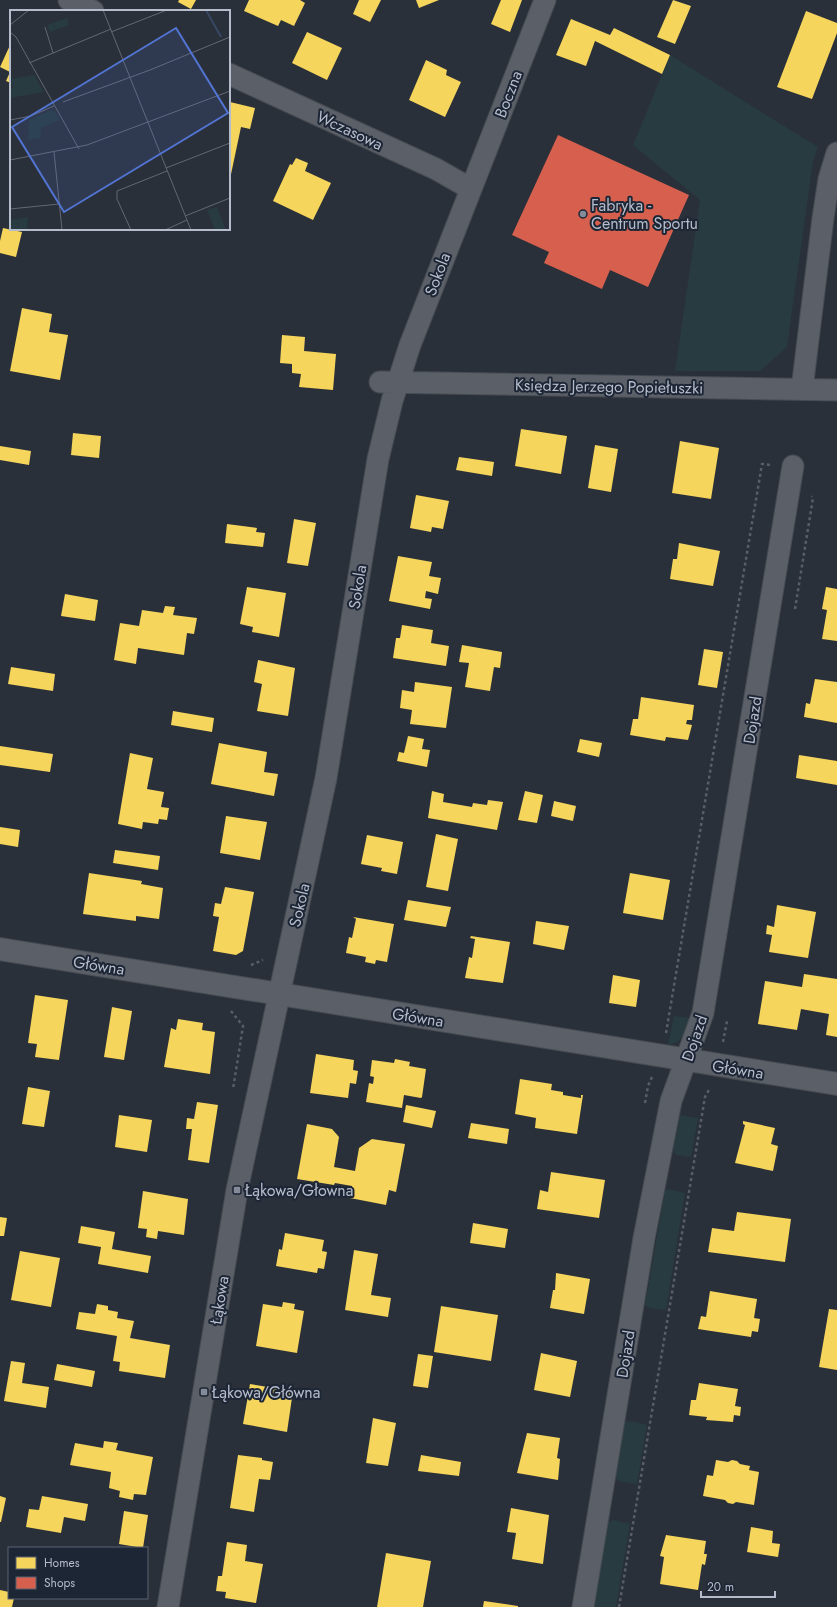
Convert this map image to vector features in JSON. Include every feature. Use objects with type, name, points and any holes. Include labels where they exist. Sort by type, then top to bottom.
[{"type":"street","name":"Boczna","points":[[471,189],[544,0]]},
{"type":"street","name":"Wczasowa","points":[[230,74],[436,170],[471,189]]},
{"type":"street","points":[[802,389],[824,210],[829,180],[837,153]]},
{"type":"street","name":"Sokola","points":[[278,995],[326,778],[378,459],[389,382],[410,345],[471,189]]},
{"type":"street","name":"Księdza Jerzego Popiełuszki","points":[[389,382],[837,390]]},
{"type":"street","name":"Dojazd","points":[[583,1607],[644,1238],[671,1101],[703,1013],[793,466]]},
{"type":"street","name":"Główna","points":[[0,949],[686,1061],[837,1084]]},
{"type":"street","name":"Łąkowa","points":[[168,1607],[237,1190],[278,995]]},
{"type":"path","points":[[645,1105],[648,1086],[662,1056],[762,464],[793,466]]},
{"type":"path","points":[[245,968],[264,959]]},
{"type":"path","points":[[226,1009],[230,1009],[243,1026],[241,1038]]},
{"type":"green space","points":[[670,55],[818,147],[813,161],[787,347],[760,371],[675,371],[700,200],[633,145]]},
{"type":"green space","points":[[674,1016],[691,1018],[684,1036],[678,1041],[668,1045]]},
{"type":"green space","points":[[680,1115],[698,1118],[691,1157],[677,1155],[673,1151]]},
{"type":"green space","points":[[668,1189],[685,1193],[666,1310],[649,1308],[645,1305],[665,1191]]},
{"type":"green space","points":[[630,1421],[647,1425],[637,1484],[619,1481],[615,1477],[625,1422]]},
{"type":"green space","points":[[614,1520],[630,1524],[616,1607],[594,1607],[608,1522]]},
{"type":"building: Homes","points":[[179,0],[196,0],[191,9],[178,2]]},
{"type":"building: Homes","points":[[249,0],[300,0],[305,3],[294,26],[281,20],[278,26],[244,11]]},
{"type":"building: Homes","points":[[359,0],[381,0],[370,22],[353,14]]},
{"type":"building: Homes","points":[[416,0],[439,0],[419,8]]},
{"type":"building: Homes","points":[[501,0],[522,0],[510,32],[491,24]]},
{"type":"building: Homes","points":[[673,0],[691,6],[675,44],[657,37]]},
{"type":"building: Homes","points":[[806,11],[837,23],[837,33],[812,99],[777,87]]},
{"type":"building: Homes","points":[[571,19],[610,35],[614,28],[670,55],[662,74],[595,41],[586,66],[556,55]]},
{"type":"building: Homes","points":[[307,32],[342,48],[327,80],[292,63]]},
{"type":"building: Homes","points":[[10,45],[10,72],[0,67]]},
{"type":"building: Homes","points":[[426,60],[447,70],[446,75],[461,82],[445,117],[409,100]]},
{"type":"building: Homes","points":[[10,72],[10,83],[6,81]]},
{"type":"building: Homes","points":[[230,102],[255,108],[250,129],[241,127],[230,179]]},
{"type":"building: Homes","points":[[296,158],[308,163],[305,171],[331,183],[313,220],[273,201],[290,164],[292,165]]},
{"type":"building: Homes","points":[[3,228],[22,232],[16,257],[0,253],[0,241]]},
{"type":"building: Homes","points":[[22,308],[52,314],[49,332],[68,335],[60,380],[10,371]]},
{"type":"building: Homes","points":[[282,335],[305,337],[304,351],[336,354],[333,390],[299,387],[301,374],[292,373],[292,364],[280,363]]},
{"type":"building: Homes","points":[[521,429],[567,436],[561,474],[515,466]]},
{"type":"building: Homes","points":[[73,433],[101,436],[99,458],[71,455]]},
{"type":"building: Homes","points":[[680,441],[719,448],[711,499],[672,493]]},
{"type":"building: Homes","points":[[595,445],[618,449],[611,492],[588,488]]},
{"type":"building: Homes","points":[[0,446],[31,451],[29,465],[0,460]]},
{"type":"building: Homes","points":[[459,457],[494,462],[492,476],[456,470]]},
{"type":"building: Homes","points":[[416,495],[449,501],[443,529],[432,527],[431,532],[410,528]]},
{"type":"building: Homes","points":[[294,519],[316,523],[308,566],[287,563]]},
{"type":"building: Homes","points":[[227,524],[257,528],[256,532],[265,533],[263,547],[225,543]]},
{"type":"building: Homes","points":[[679,543],[720,551],[713,586],[670,579],[673,559],[677,559]]},
{"type":"building: Homes","points":[[398,556],[432,562],[429,576],[441,578],[438,594],[426,591],[425,598],[432,599],[430,609],[389,601]]},
{"type":"building: Homes","points":[[247,587],[286,593],[279,637],[252,632],[253,627],[240,624]]},
{"type":"building: Homes","points":[[826,587],[837,589],[837,641],[822,639],[827,610],[822,609]]},
{"type":"building: Homes","points":[[65,594],[98,600],[95,621],[61,616]]},
{"type":"building: Homes","points":[[165,606],[175,607],[173,615],[197,618],[194,634],[187,633],[184,655],[138,648],[136,664],[114,660],[120,623],[139,626],[142,610],[163,613]]},
{"type":"building: Homes","points":[[402,625],[433,630],[431,643],[449,646],[446,666],[393,658],[396,638],[400,638]]},
{"type":"building: Homes","points":[[462,645],[502,652],[500,668],[494,667],[490,691],[465,687],[469,663],[459,662]]},
{"type":"building: Homes","points":[[704,649],[723,652],[717,688],[698,685]]},
{"type":"building: Homes","points":[[258,660],[295,668],[288,716],[257,711],[262,684],[254,682]]},
{"type":"building: Homes","points":[[11,667],[55,674],[53,691],[8,684]]},
{"type":"building: Homes","points":[[815,679],[837,682],[837,723],[804,717],[806,703],[810,704]]},
{"type":"building: Homes","points":[[415,682],[452,687],[446,728],[410,724],[412,710],[400,708],[402,690],[414,692]]},
{"type":"building: Homes","points":[[641,697],[694,705],[692,720],[687,720],[686,724],[692,725],[688,740],[666,737],[665,741],[630,735],[633,719],[638,719]]},
{"type":"building: Homes","points":[[173,711],[214,718],[212,732],[171,725]]},
{"type":"building: Homes","points":[[408,736],[424,739],[422,749],[430,750],[427,767],[397,761],[399,752],[404,753]]},
{"type":"building: Homes","points":[[580,739],[602,743],[599,757],[577,752]]},
{"type":"building: Homes","points":[[219,743],[267,752],[264,772],[278,774],[274,796],[211,784]]},
{"type":"building: Homes","points":[[0,746],[53,754],[50,772],[0,765]]},
{"type":"building: Homes","points":[[130,753],[153,758],[147,789],[164,792],[161,807],[169,808],[167,820],[159,819],[158,824],[143,822],[142,829],[118,824]]},
{"type":"building: Homes","points":[[799,755],[837,761],[837,785],[796,778]]},
{"type":"building: Homes","points":[[432,791],[444,794],[443,802],[472,807],[473,803],[487,805],[488,800],[503,802],[497,830],[428,818]]},
{"type":"building: Homes","points":[[525,791],[543,795],[537,823],[518,820]]},
{"type":"building: Homes","points":[[554,801],[576,806],[573,821],[551,816]]},
{"type":"building: Homes","points":[[226,816],[267,822],[260,860],[220,853]]},
{"type":"building: Homes","points":[[0,827],[20,830],[18,847],[0,844]]},
{"type":"building: Homes","points":[[436,834],[458,839],[448,891],[426,887]]},
{"type":"building: Homes","points":[[367,835],[403,842],[397,874],[381,871],[382,868],[361,864]]},
{"type":"building: Homes","points":[[115,850],[160,856],[158,870],[113,863]]},
{"type":"building: Homes","points":[[89,873],[142,881],[141,884],[163,888],[159,919],[136,916],[136,921],[83,914]]},
{"type":"building: Homes","points":[[630,873],[670,880],[663,920],[623,913]]},
{"type":"building: Homes","points":[[225,887],[254,892],[243,951],[236,955],[213,951],[219,917],[213,916],[215,903],[221,904]]},
{"type":"building: Homes","points":[[408,900],[451,907],[446,927],[404,920]]},
{"type":"building: Homes","points":[[777,905],[816,912],[808,958],[769,952],[772,935],[766,934],[767,925],[774,927]]},
{"type":"building: Homes","points":[[353,917],[394,924],[387,962],[376,960],[375,964],[365,962],[366,957],[346,953],[349,937],[352,938],[356,919]]},
{"type":"building: Homes","points":[[536,921],[569,926],[564,950],[533,944]]},
{"type":"building: Homes","points":[[471,936],[510,942],[503,983],[465,978],[469,957],[472,958],[475,939],[470,938]]},
{"type":"building: Homes","points":[[804,974],[837,979],[837,1037],[826,1035],[829,1014],[801,1009],[797,1030],[758,1024],[765,981],[802,987]]},
{"type":"building: Homes","points":[[613,975],[640,980],[636,1007],[609,1003]]},
{"type":"building: Homes","points":[[35,995],[68,1000],[59,1060],[35,1057],[37,1044],[28,1043]]},
{"type":"building: Homes","points":[[112,1007],[132,1011],[124,1060],[104,1057]]},
{"type":"building: Homes","points":[[178,1019],[203,1023],[202,1030],[215,1032],[210,1074],[164,1067],[171,1028],[176,1030]]},
{"type":"building: Homes","points":[[316,1054],[354,1060],[353,1070],[358,1071],[356,1084],[350,1083],[348,1098],[310,1093]]},
{"type":"building: Homes","points":[[395,1059],[410,1062],[409,1066],[426,1069],[422,1097],[404,1095],[402,1108],[366,1102],[369,1083],[373,1084],[374,1077],[370,1076],[372,1060],[394,1063]]},
{"type":"building: Homes","points":[[520,1079],[552,1084],[551,1090],[563,1092],[563,1095],[581,1098],[581,1095],[583,1095],[577,1134],[535,1128],[536,1118],[515,1114]]},
{"type":"building: Homes","points":[[28,1087],[50,1091],[44,1127],[22,1124]]},
{"type":"building: Homes","points":[[197,1102],[218,1105],[209,1163],[188,1160],[192,1129],[186,1129],[187,1118],[194,1119]]},
{"type":"building: Homes","points":[[406,1105],[436,1111],[432,1128],[403,1122]]},
{"type":"building: Homes","points":[[119,1115],[152,1120],[147,1152],[115,1147]]},
{"type":"building: Homes","points":[[743,1121],[775,1128],[771,1144],[778,1146],[773,1171],[735,1163],[745,1125],[743,1124]]},
{"type":"building: Homes","points":[[471,1123],[509,1129],[507,1144],[468,1138]]},
{"type":"building: Homes","points":[[307,1124],[332,1129],[339,1137],[334,1167],[355,1171],[359,1148],[372,1139],[405,1144],[396,1192],[389,1190],[386,1205],[350,1198],[352,1186],[335,1183],[334,1185],[297,1179]]},
{"type":"building: Homes","points":[[551,1172],[605,1180],[599,1218],[537,1209],[540,1190],[548,1192]]},
{"type":"building: Homes","points":[[143,1191],[188,1199],[184,1235],[158,1231],[157,1239],[146,1237],[147,1229],[138,1228]]},
{"type":"building: Homes","points":[[737,1212],[791,1219],[785,1262],[708,1252],[712,1228],[734,1231]]},
{"type":"building: Homes","points":[[0,1217],[7,1218],[4,1236],[0,1236]]},
{"type":"building: Homes","points":[[473,1223],[508,1229],[505,1248],[470,1243]]},
{"type":"building: Homes","points":[[81,1226],[115,1232],[112,1249],[151,1256],[148,1273],[98,1264],[101,1247],[78,1243]]},
{"type":"building: Homes","points":[[285,1233],[324,1240],[322,1251],[327,1252],[324,1269],[318,1268],[317,1273],[276,1266],[279,1249],[282,1250]]},
{"type":"building: Homes","points":[[354,1250],[378,1254],[371,1295],[391,1298],[388,1317],[345,1310]]},
{"type":"building: Homes","points":[[20,1251],[60,1258],[51,1307],[11,1300]]},
{"type":"building: Homes","points":[[556,1273],[590,1279],[584,1314],[550,1308],[553,1290],[555,1290]]},
{"type":"building: Homes","points":[[710,1291],[757,1299],[754,1318],[760,1319],[758,1332],[752,1331],[751,1337],[698,1329],[701,1316],[706,1317]]},
{"type":"building: Homes","points":[[283,1302],[295,1304],[294,1309],[304,1311],[297,1353],[256,1346],[263,1304],[282,1307]]},
{"type":"building: Homes","points":[[97,1304],[108,1306],[108,1310],[118,1312],[117,1318],[134,1321],[130,1338],[170,1345],[165,1378],[119,1371],[120,1362],[113,1361],[117,1336],[76,1329],[79,1312],[95,1314]]},
{"type":"building: Homes","points":[[441,1306],[498,1315],[491,1361],[434,1352]]},
{"type":"building: Homes","points":[[829,1309],[837,1310],[837,1370],[819,1367]]},
{"type":"building: Homes","points":[[541,1353],[577,1361],[570,1397],[534,1390]]},
{"type":"building: Homes","points":[[418,1354],[433,1356],[428,1388],[413,1386]]},
{"type":"building: Homes","points":[[11,1361],[25,1363],[22,1383],[49,1387],[46,1408],[4,1401]]},
{"type":"building: Homes","points":[[57,1364],[95,1371],[92,1387],[54,1380]]},
{"type":"building: Homes","points":[[699,1383],[738,1389],[735,1406],[741,1407],[740,1416],[734,1415],[733,1422],[706,1420],[707,1417],[689,1415],[691,1400],[696,1400]]},
{"type":"building: Homes","points":[[250,1384],[293,1391],[287,1432],[243,1424]]},
{"type":"building: Homes","points":[[373,1418],[396,1423],[388,1466],[366,1463]]},
{"type":"building: Homes","points":[[527,1433],[560,1438],[557,1458],[560,1459],[558,1480],[517,1473]]},
{"type":"building: Homes","points":[[104,1441],[118,1443],[116,1450],[153,1457],[146,1495],[134,1494],[133,1500],[119,1497],[120,1491],[109,1488],[111,1472],[70,1465],[75,1443],[103,1448]]},
{"type":"building: Homes","points":[[238,1455],[262,1458],[262,1460],[273,1462],[270,1480],[259,1479],[254,1512],[230,1508]]},
{"type":"building: Homes","points":[[421,1455],[461,1462],[459,1476],[418,1471]]},
{"type":"building: Homes","points":[[716,1460],[728,1462],[732,1460],[737,1461],[740,1464],[750,1466],[749,1470],[759,1472],[754,1505],[736,1502],[733,1504],[728,1503],[725,1500],[703,1496],[707,1475],[713,1476]]},
{"type":"building: Homes","points":[[0,1496],[6,1498],[1,1522],[0,1522]]},
{"type":"building: Homes","points":[[42,1496],[88,1504],[85,1521],[64,1517],[61,1533],[26,1527],[29,1509],[39,1510]]},
{"type":"building: Homes","points":[[511,1508],[549,1515],[543,1564],[512,1559],[516,1533],[507,1532]]},
{"type":"building: Homes","points":[[124,1511],[148,1515],[143,1547],[119,1544]]},
{"type":"building: Homes","points":[[751,1527],[773,1531],[772,1543],[780,1544],[778,1557],[747,1552]]},
{"type":"building: Homes","points":[[666,1535],[706,1541],[704,1554],[707,1554],[705,1565],[702,1564],[698,1590],[660,1584],[664,1557],[660,1556]]},
{"type":"building: Homes","points":[[227,1542],[247,1545],[245,1561],[263,1564],[256,1603],[225,1598],[226,1592],[216,1591],[218,1576],[222,1576]]},
{"type":"building: Homes","points":[[386,1553],[431,1561],[423,1607],[377,1607]]},
{"type":"building: Homes","points":[[0,1590],[8,1592],[8,1599],[14,1599],[12,1607],[0,1607]]},
{"type":"building: Homes","points":[[484,1601],[518,1606],[518,1607],[483,1607]]},
{"type":"building: Shops","points":[[558,135],[689,195],[648,287],[610,270],[602,289],[544,263],[549,252],[512,235]]},
{"type":"place","name":"Fabryka - Centrum Sportu","points":[[583,214]]},
{"type":"place","name":"Łąkowa/Głowna","points":[[237,1190]]},
{"type":"place","name":"Łąkowa/Główna","points":[[204,1392]]}]
